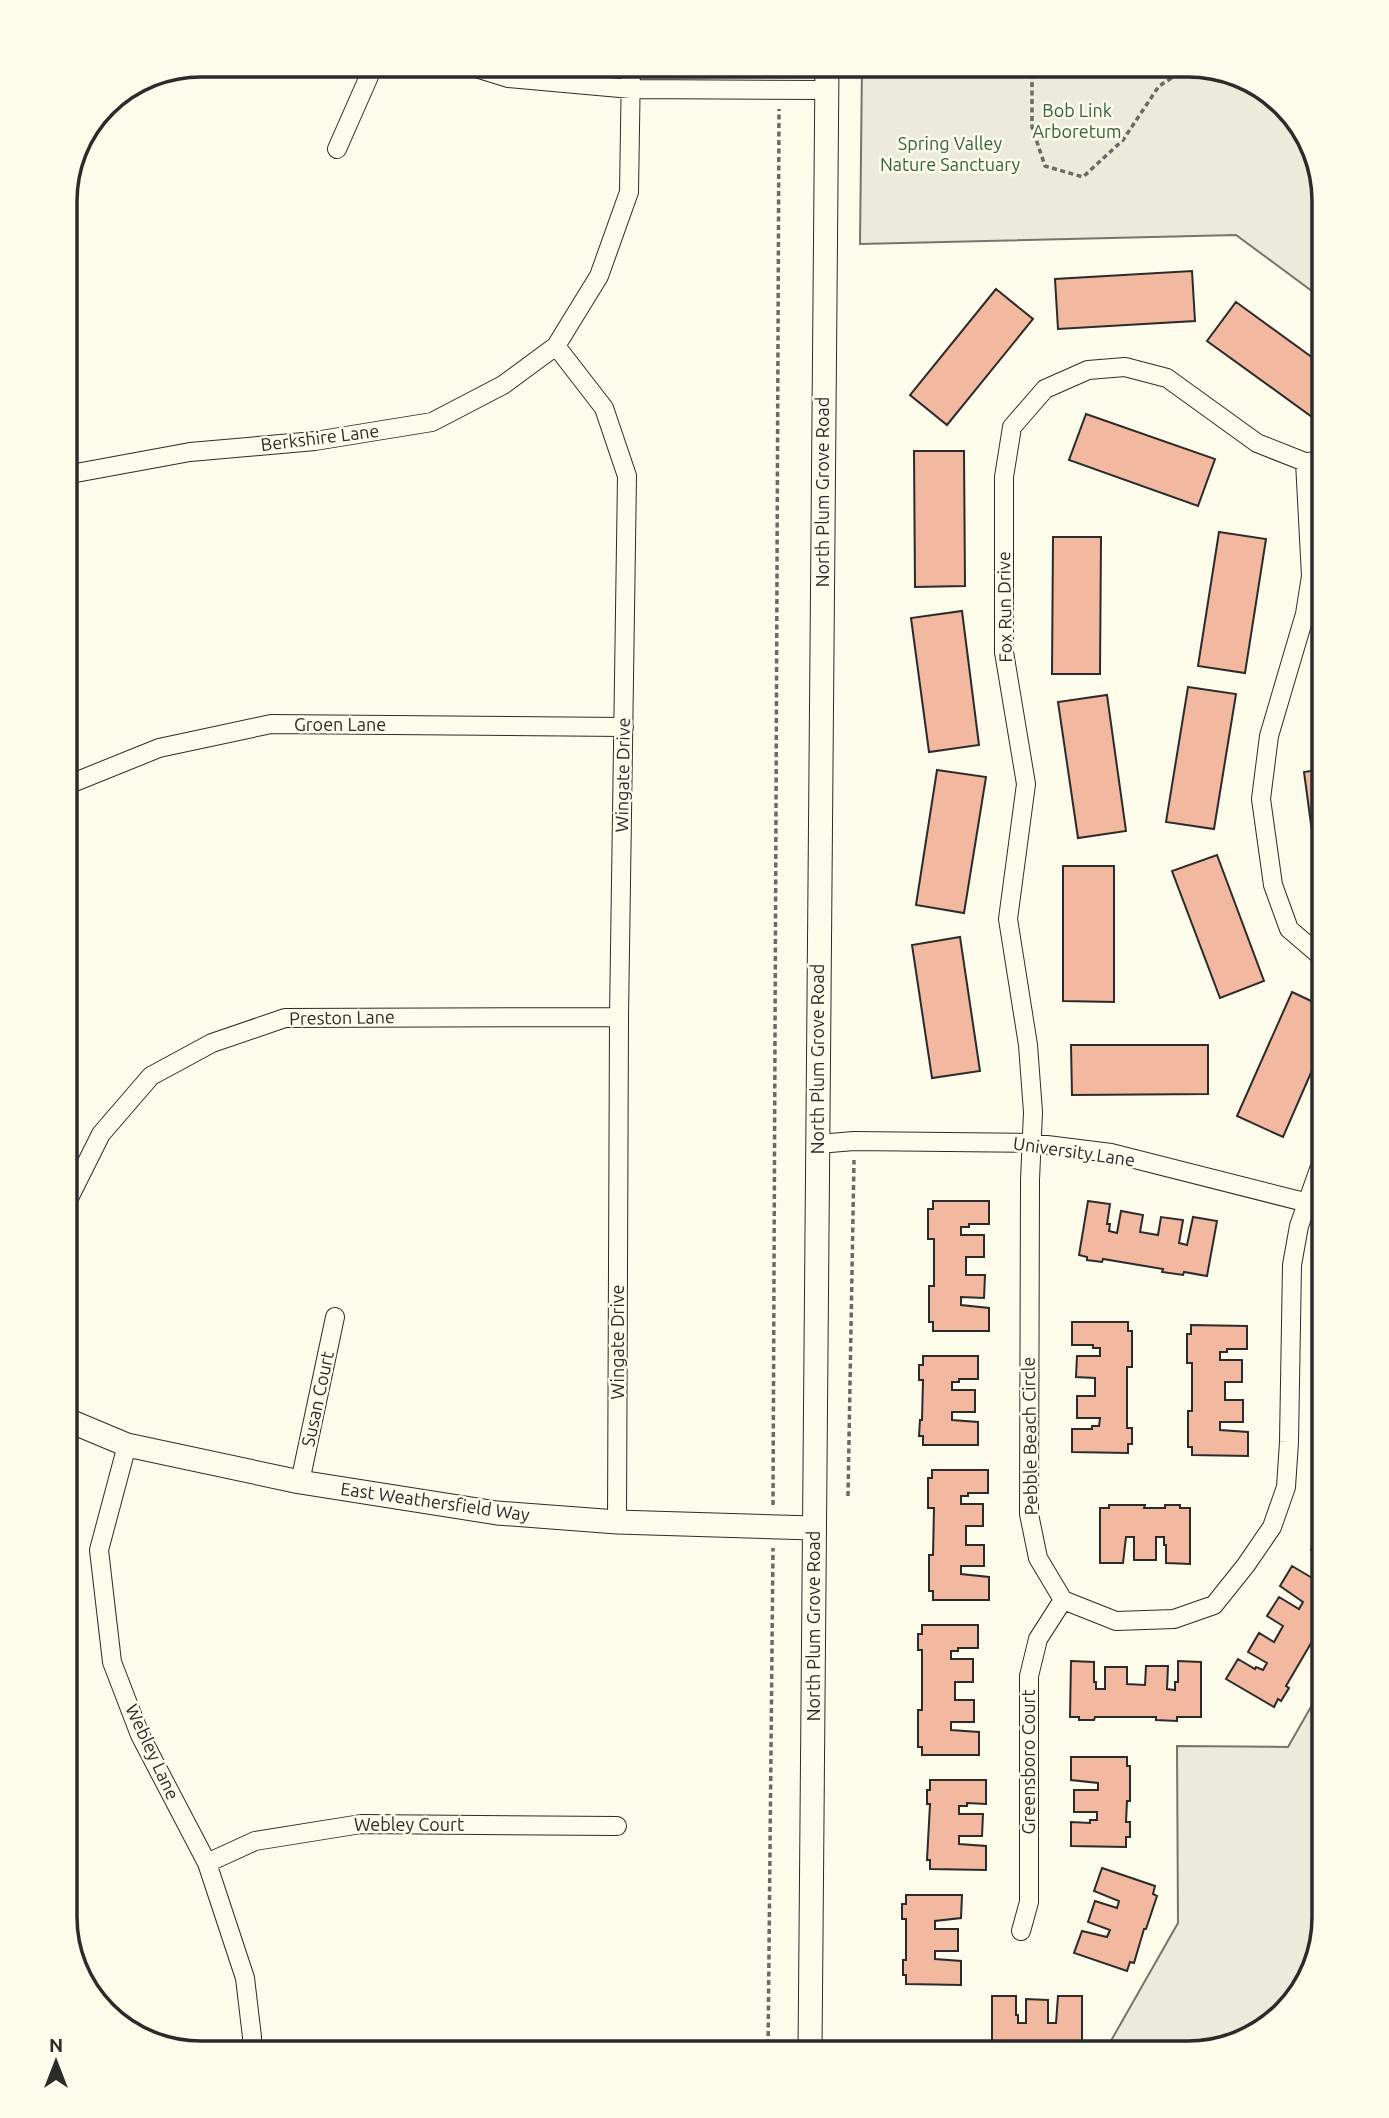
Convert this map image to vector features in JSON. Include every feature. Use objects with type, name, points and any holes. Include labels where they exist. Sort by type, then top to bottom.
[{"type":"street","points":[[337,149],[369,77]]},
{"type":"street","points":[[505,77],[631,89],[827,90]]},
{"type":"street","points":[[556,346],[599,276],[629,192],[631,77]]},
{"type":"street","name":"North Plum Grove Road","points":[[810,2041],[827,77]]},
{"type":"street","name":"Berkshire Lane","points":[[77,473],[190,452],[315,441],[432,422],[503,385],[556,346]]},
{"type":"street","name":"Wingate Drive","points":[[556,346],[604,408],[627,476],[619,1017],[617,1522]]},
{"type":"street","name":"Fox Run Drive","points":[[1031,1143],[1033,1112],[1028,1045],[1008,919],[1026,784],[1004,652],[1004,477],[1012,427],[1045,389],[1088,370],[1125,367],[1167,378],[1257,443],[1305,462],[1312,462]]},
{"type":"street","points":[[1305,462],[1311,576],[1305,614],[1269,736],[1261,799],[1273,885],[1289,929],[1312,948]]},
{"type":"street","name":"Groen Lane","points":[[77,781],[159,748],[271,724],[624,727]]},
{"type":"street","name":"Preston Lane","points":[[77,1182],[101,1135],[151,1076],[212,1042],[285,1018],[619,1017]]},
{"type":"street","name":"University Lane","points":[[818,1144],[854,1141],[1031,1143],[1111,1153],[1312,1204]]},
{"type":"street","name":"Pebble Beach Circle","points":[[1031,1143],[1029,1514],[1038,1558],[1063,1600]]},
{"type":"street","points":[[1063,1600],[1116,1621],[1174,1619],[1214,1605],[1272,1527],[1286,1486],[1292,1265],[1312,1187]]},
{"type":"street","name":"Susan Court","points":[[300,1482],[335,1317]]},
{"type":"street","name":"East Weathersfield Way","points":[[77,1424],[127,1445],[300,1482],[497,1513],[617,1522],[814,1528]]},
{"type":"street","name":"Webley Lane","points":[[127,1445],[99,1550],[112,1662],[140,1735],[207,1863],[244,1978],[252,2041]]},
{"type":"street","name":"Greensboro Court","points":[[1021,1931],[1029,1902],[1029,1676],[1038,1639],[1063,1600]]},
{"type":"street","name":"Webley Court","points":[[207,1863],[255,1841],[361,1824],[617,1826]]},
{"type":"path","points":[[1032,77],[1032,127],[1045,166],[1083,177],[1123,140],[1158,86],[1173,77]]},
{"type":"path","points":[[773,1491],[779,90]]},
{"type":"path","points":[[848,1496],[854,1141]]},
{"type":"path","points":[[768,2041],[773,1564]]},
{"type":"green space","name":"Spring Valley Nature Sanctuary","points":[[862,77],[1213,79],[1243,90],[1276,113],[1303,153],[1311,184],[1312,291],[1236,235],[860,244]]},
{"type":"green space","points":[[1312,1705],[1311,1934],[1303,1965],[1295,1979],[1276,2005],[1236,2032],[1205,2040],[1111,2041],[1178,1923],[1177,1746],[1288,1747]]},
{"type":"building","points":[[1192,271],[1195,321],[1058,329],[1055,279]]},
{"type":"building","points":[[996,289],[1033,319],[947,425],[910,395]]},
{"type":"building","points":[[1236,302],[1312,357],[1312,417],[1207,341]]},
{"type":"building","points":[[1086,414],[1215,459],[1198,506],[1069,460]]},
{"type":"building","points":[[914,451],[964,451],[965,586],[915,587]]},
{"type":"building","points":[[1219,532],[1266,539],[1245,673],[1198,666]]},
{"type":"building","points":[[1053,537],[1101,537],[1100,674],[1052,674]]},
{"type":"building","points":[[962,611],[979,745],[929,752],[911,618]]},
{"type":"building","points":[[1188,687],[1236,694],[1214,829],[1166,822]]},
{"type":"building","points":[[1107,695],[1126,831],[1078,838],[1058,702]]},
{"type":"building","points":[[937,770],[986,777],[964,913],[916,905]]},
{"type":"building","points":[[1312,771],[1312,832],[1304,772]]},
{"type":"building","points":[[1217,855],[1264,981],[1220,998],[1172,871]]},
{"type":"building","points":[[1063,866],[1114,866],[1114,1002],[1063,1001]]},
{"type":"building","points":[[960,937],[980,1071],[932,1078],[912,945]]},
{"type":"building","points":[[1292,992],[1312,1001],[1312,1071],[1283,1137],[1237,1116]]},
{"type":"building","points":[[1071,1045],[1208,1045],[1208,1094],[1072,1095]]},
{"type":"building","points":[[933,1201],[989,1201],[989,1224],[969,1224],[969,1227],[961,1227],[961,1235],[984,1235],[984,1257],[966,1257],[966,1275],[985,1275],[984,1298],[961,1297],[961,1305],[989,1308],[989,1331],[933,1331],[933,1322],[929,1322],[929,1286],[934,1286],[934,1239],[928,1239],[928,1209],[933,1209]]},
{"type":"building","points":[[1088,1201],[1110,1204],[1107,1224],[1110,1224],[1109,1231],[1117,1233],[1121,1211],[1143,1215],[1140,1232],[1158,1235],[1161,1217],[1183,1220],[1179,1243],[1187,1245],[1193,1217],[1217,1221],[1207,1276],[1162,1272],[1163,1269],[1103,1259],[1102,1262],[1087,1260],[1087,1257],[1079,1255]]},
{"type":"building","points":[[1072,1322],[1128,1322],[1128,1331],[1132,1331],[1132,1367],[1127,1367],[1127,1428],[1132,1428],[1132,1444],[1128,1444],[1128,1453],[1072,1452],[1072,1429],[1092,1429],[1092,1426],[1099,1426],[1100,1418],[1077,1418],[1077,1396],[1095,1396],[1095,1378],[1076,1377],[1077,1356],[1100,1356],[1100,1348],[1093,1348],[1093,1345],[1072,1345]]},
{"type":"building","points":[[1191,1325],[1247,1326],[1247,1349],[1227,1349],[1227,1352],[1220,1352],[1220,1360],[1242,1360],[1242,1382],[1225,1382],[1225,1400],[1243,1400],[1243,1422],[1220,1422],[1220,1430],[1248,1432],[1248,1456],[1192,1455],[1192,1447],[1188,1447],[1188,1411],[1192,1411],[1192,1363],[1187,1363],[1187,1334],[1191,1334]]},
{"type":"building","points":[[923,1356],[978,1356],[978,1379],[959,1379],[959,1382],[952,1382],[952,1390],[975,1390],[975,1412],[952,1412],[952,1420],[978,1422],[978,1445],[923,1445],[923,1436],[919,1436],[923,1380],[919,1380],[919,1365],[923,1365]]},
{"type":"building","points":[[932,1470],[988,1470],[988,1493],[968,1493],[968,1496],[961,1496],[961,1504],[983,1504],[983,1526],[966,1526],[966,1545],[984,1545],[984,1566],[961,1566],[961,1574],[989,1577],[989,1600],[933,1600],[933,1591],[929,1591],[929,1555],[933,1555],[934,1508],[928,1508],[928,1478],[932,1478]]},
{"type":"building","points":[[1109,1505],[1165,1508],[1165,1505],[1180,1505],[1180,1508],[1190,1508],[1190,1564],[1166,1563],[1164,1537],[1156,1537],[1156,1560],[1134,1560],[1134,1537],[1126,1537],[1123,1563],[1100,1563],[1100,1508],[1109,1508]]},
{"type":"building","points":[[1292,1566],[1312,1578],[1312,1642],[1286,1686],[1289,1688],[1274,1707],[1226,1679],[1238,1659],[1255,1669],[1256,1667],[1263,1670],[1267,1663],[1248,1652],[1259,1633],[1274,1642],[1283,1626],[1267,1616],[1279,1597],[1299,1609],[1303,1602],[1280,1586]]},
{"type":"building","points":[[922,1625],[978,1625],[978,1648],[958,1648],[958,1651],[951,1651],[951,1659],[973,1659],[973,1682],[955,1682],[955,1700],[974,1700],[974,1722],[951,1722],[951,1730],[979,1732],[979,1755],[922,1755],[922,1747],[918,1747],[918,1710],[922,1710],[922,1650],[918,1650],[918,1634],[922,1634]]},
{"type":"building","points":[[1071,1661],[1094,1662],[1096,1689],[1105,1689],[1105,1667],[1127,1667],[1127,1684],[1145,1685],[1146,1666],[1168,1666],[1167,1689],[1175,1690],[1175,1682],[1178,1682],[1178,1661],[1201,1662],[1201,1717],[1177,1717],[1177,1721],[1156,1720],[1156,1717],[1095,1717],[1094,1720],[1079,1720],[1079,1717],[1070,1717]]},
{"type":"building","points":[[1071,1757],[1127,1757],[1127,1766],[1130,1766],[1130,1801],[1127,1801],[1126,1822],[1130,1822],[1130,1837],[1126,1837],[1126,1847],[1071,1846],[1071,1822],[1090,1823],[1090,1820],[1097,1820],[1097,1812],[1074,1812],[1074,1790],[1098,1790],[1098,1783],[1071,1780]]},
{"type":"building","points":[[930,1780],[986,1780],[986,1804],[967,1803],[967,1806],[959,1806],[959,1814],[983,1814],[982,1836],[959,1836],[959,1844],[986,1846],[986,1870],[930,1869],[930,1860],[927,1860],[930,1804],[927,1804],[927,1790],[930,1790]]},
{"type":"building","points":[[1102,1868],[1155,1886],[1153,1894],[1157,1896],[1134,1963],[1130,1962],[1127,1971],[1074,1953],[1082,1931],[1107,1937],[1110,1930],[1088,1922],[1095,1901],[1117,1908],[1119,1901],[1094,1891]]},
{"type":"building","points":[[906,1895],[962,1895],[961,1918],[935,1921],[935,1929],[958,1929],[958,1951],[935,1951],[935,1959],[961,1961],[961,1985],[906,1984],[903,1960],[906,1960],[906,1919],[902,1919],[902,1904],[906,1904]]},
{"type":"building","points":[[992,1996],[1016,1996],[1018,2023],[1026,2023],[1026,1999],[1048,2000],[1048,2023],[1056,2023],[1058,1996],[1082,1996],[1082,2041],[992,2041]]},
{"type":"park label","name":"Bob Link Arboretum","points":[[1077,121]]}]
